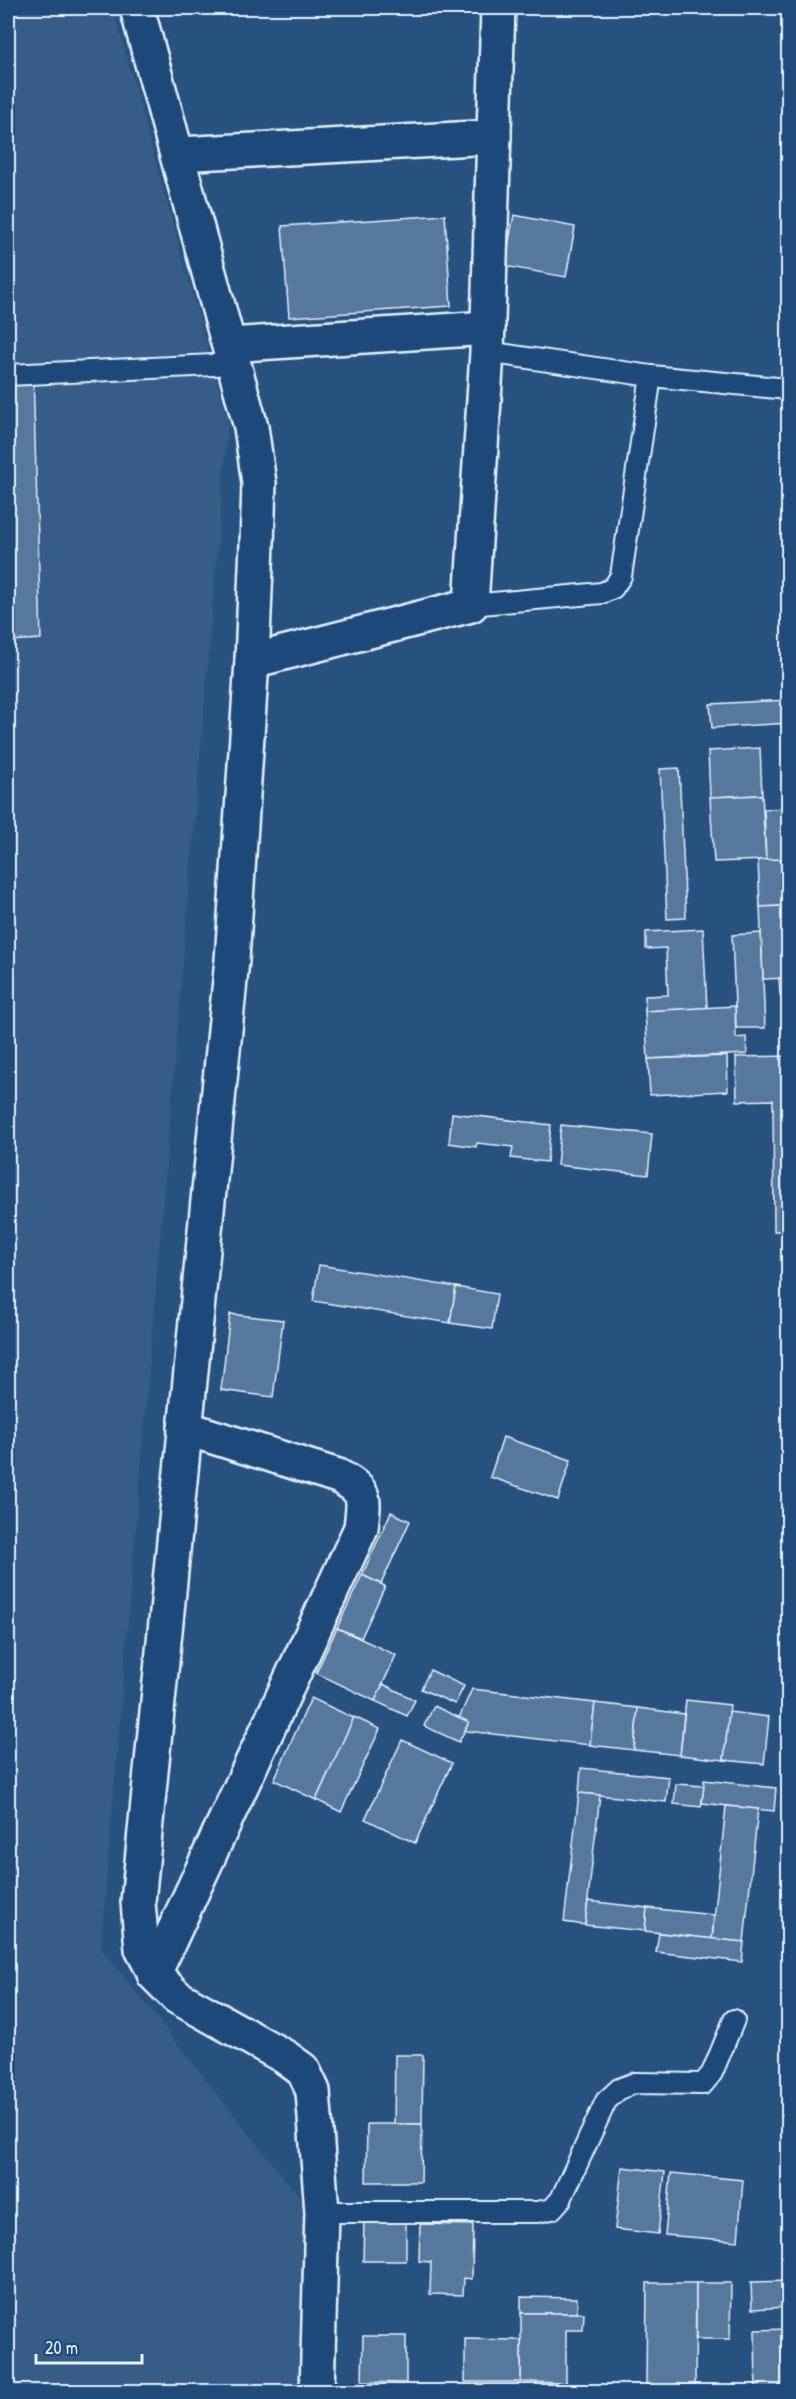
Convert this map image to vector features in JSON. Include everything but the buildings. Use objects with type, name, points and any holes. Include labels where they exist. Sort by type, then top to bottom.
[{"type":"street","points":[[252,661],[471,605],[488,340],[498,8]]},
{"type":"street","points":[[141,11],[251,428],[259,483],[252,661],[232,960],[138,1902],[142,1949],[154,1974],[177,1998],[285,2056],[303,2070],[314,2091],[322,2212],[317,2391]]},
{"type":"street","points":[[178,154],[494,137]]},
{"type":"street","points":[[232,355],[488,340]]},
{"type":"street","points":[[154,1974],[361,1528],[363,1500],[357,1487],[338,1476],[185,1428]]},
{"type":"lane","points":[[488,340],[651,376],[789,389]]},
{"type":"lane","points":[[8,375],[232,355]]},
{"type":"lane","points":[[471,605],[602,593],[613,588],[621,576],[651,376]]},
{"type":"lane","points":[[322,2212],[537,2212],[552,2209],[561,2199],[606,2101],[619,2089],[635,2083],[703,2084],[712,2073],[734,2020]]},
{"type":"shaded area","points":[[8,8],[113,8],[228,422],[101,1948],[305,2204],[301,2391],[8,2392]]}]
